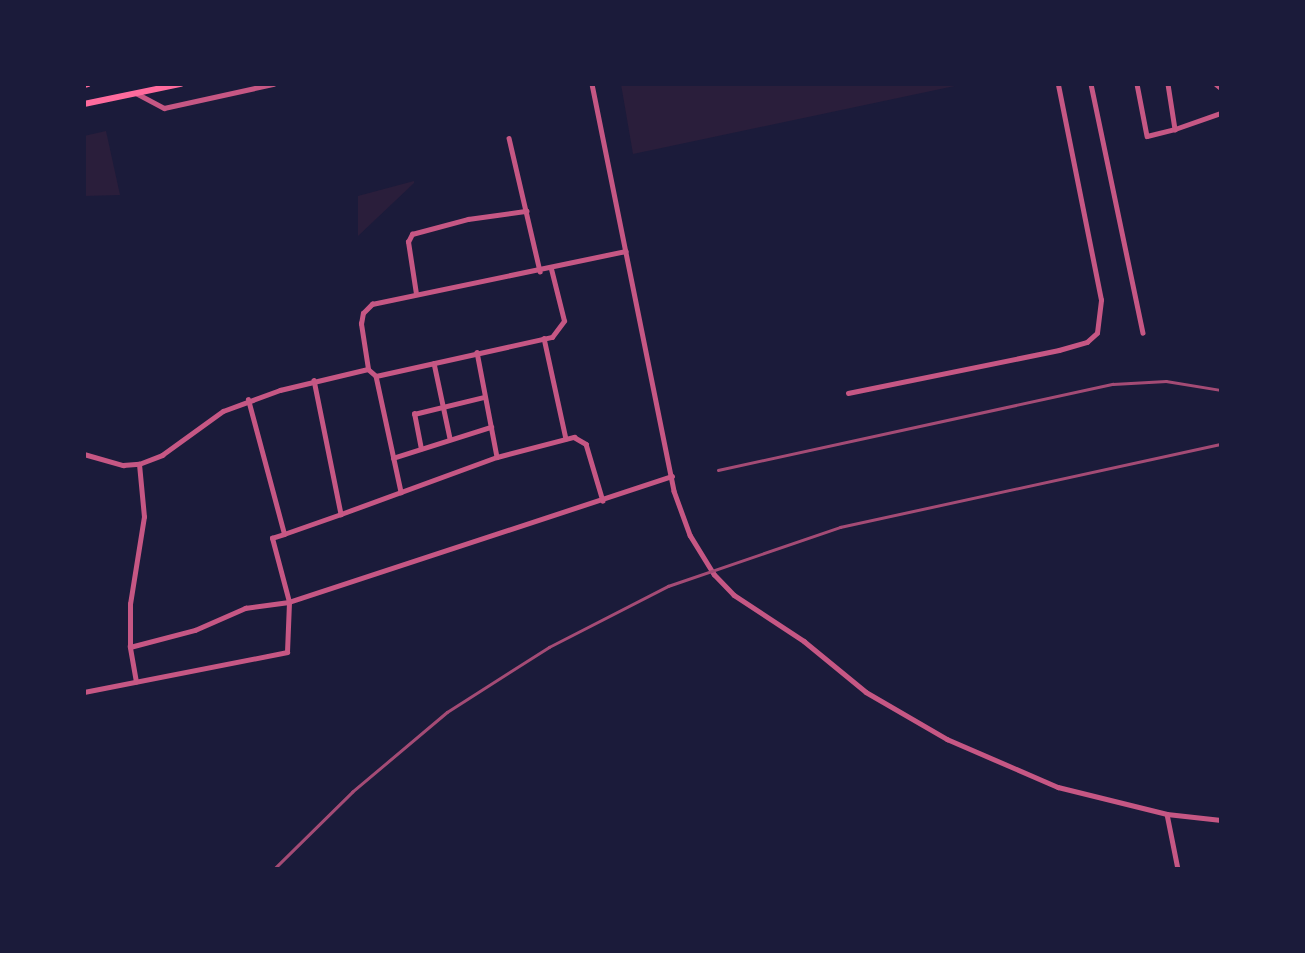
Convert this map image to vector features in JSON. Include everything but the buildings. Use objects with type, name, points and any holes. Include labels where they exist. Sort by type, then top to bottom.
[{"type":"main road","points":[[84,104],[181,84]]},
{"type":"street","points":[[136,93],[163,108],[273,84]]},
{"type":"street","points":[[592,84],[672,476],[683,520],[714,574],[734,595],[804,641],[866,692],[1015,771],[1167,814],[1221,820]]},
{"type":"street","points":[[848,393],[1059,350],[1087,342],[1097,333],[1101,300],[1058,84]]},
{"type":"street","points":[[1091,84],[1143,333]]},
{"type":"street","points":[[1137,84],[1147,136],[1221,113]]},
{"type":"street","points":[[1168,84],[1175,129]]},
{"type":"street","points":[[1216,84],[1221,88]]},
{"type":"street","points":[[509,138],[540,271]]},
{"type":"street","points":[[416,295],[408,242],[412,234],[526,211]]},
{"type":"street","points":[[401,493],[376,376],[368,369],[360,324],[365,310],[381,301],[551,269],[626,251]]},
{"type":"street","points":[[376,376],[556,335],[564,324],[551,269]]},
{"type":"street","points":[[544,338],[566,439]]},
{"type":"street","points":[[477,352],[497,457]]},
{"type":"street","points":[[434,363],[450,438]]},
{"type":"street","points":[[84,454],[123,465],[139,464],[162,455],[223,411],[248,400],[314,380],[368,369]]},
{"type":"street","points":[[314,380],[341,514]]},
{"type":"street","points":[[421,449],[414,414],[484,397]]},
{"type":"street","points":[[248,400],[284,534]]},
{"type":"street","points":[[393,458],[491,427]]},
{"type":"street","points":[[84,692],[287,652],[289,602],[272,538],[497,457],[574,437],[586,444],[603,501]]},
{"type":"street","points":[[136,682],[130,647],[130,604],[144,517],[139,464]]},
{"type":"street","points":[[130,647],[195,630],[245,608],[289,602],[603,501],[672,476]]},
{"type":"street","points":[[1167,814],[1178,869]]},
{"type":"shaded area","points":[[621,84],[964,84],[633,154]]},
{"type":"shaded area","points":[[106,131],[120,195],[84,196],[84,136]]},
{"type":"shaded area","points":[[414,183],[358,236],[358,196]]},
{"type":"railway","points":[[718,470],[1113,384],[1166,381],[1221,390]]},
{"type":"railway","points":[[274,869],[352,792],[447,712],[549,647],[668,586],[840,527],[1221,444]]}]
